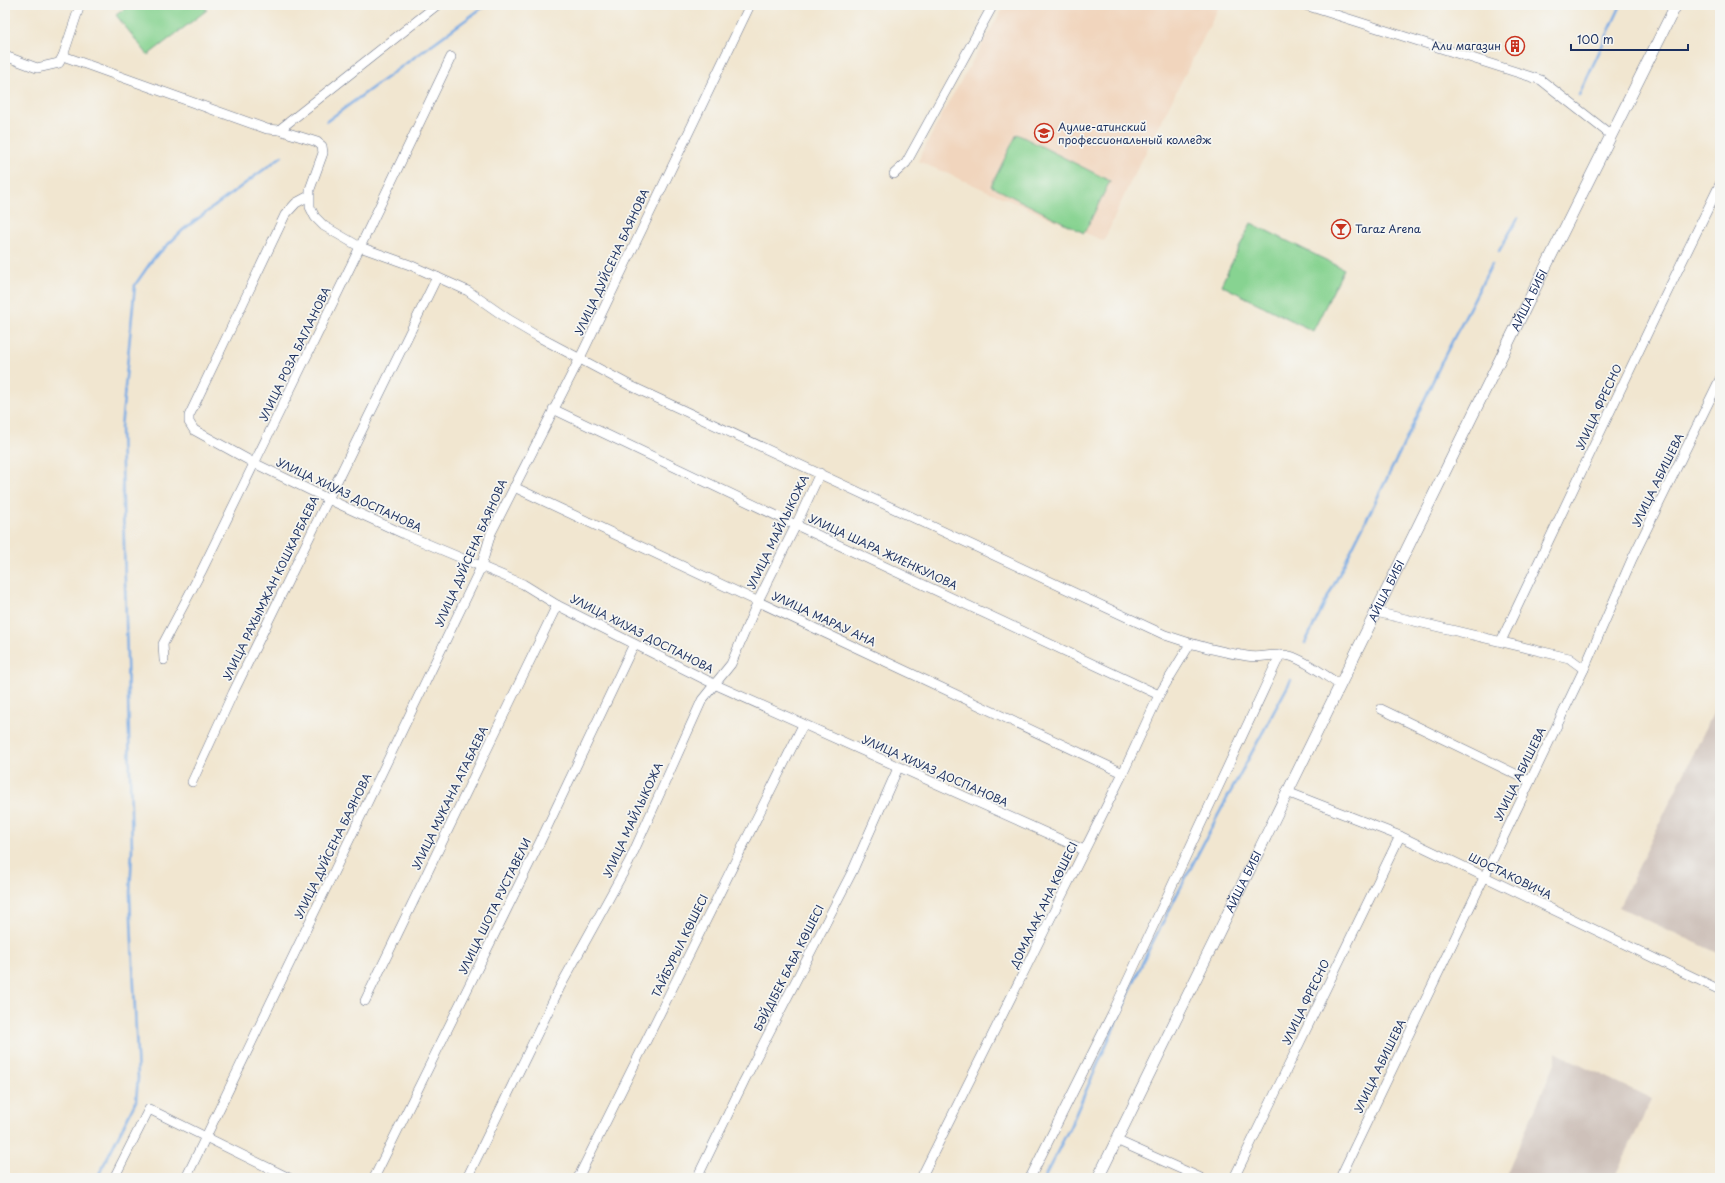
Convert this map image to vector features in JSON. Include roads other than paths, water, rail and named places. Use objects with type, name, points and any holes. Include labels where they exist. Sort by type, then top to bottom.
[{"type":"main road","name":"АЙША БИБІ","points":[[1098,1178],[1676,5]]},
{"type":"street","points":[[5,56],[37,68],[58,63],[64,56],[80,5]]},
{"type":"street","points":[[279,130],[437,5]]},
{"type":"street","name":"УЛИЦА ДУЙСЕНА БАЯНОВА","points":[[186,1178],[480,567],[491,533],[580,358],[750,5]]},
{"type":"street","points":[[894,174],[906,163],[993,5]]},
{"type":"street","points":[[1305,5],[1542,80],[1612,135]]},
{"type":"street","points":[[64,56],[267,129],[279,130],[317,142],[322,146],[323,153],[310,189],[309,196],[310,207],[315,217],[324,226],[360,248],[437,277],[468,292],[508,319],[631,386],[1164,635],[1190,644],[1248,657],[1280,655],[1290,656],[1319,671],[1340,685]]},
{"type":"street","name":"УЛИЦА РОЗА БАГЛАНОВА","points":[[164,660],[163,644],[201,572],[360,248],[451,57]]},
{"type":"street","name":"УЛИЦА ФРЕСНО","points":[[1502,641],[1654,319],[1720,184]]},
{"type":"street","name":"УЛИЦА ХИУАЗ ДОСПАНОВА","points":[[309,196],[296,203],[285,215],[189,416],[189,422],[194,430],[254,463],[328,499],[404,534],[523,584],[557,605],[714,684],[898,768],[1084,850]]},
{"type":"street","name":"УЛИЦА РАХЫМЖАН КОШКАРБАЕВА","points":[[192,782],[233,693],[437,277]]},
{"type":"street","name":"УЛИЦА АБИШЕВА","points":[[1340,1178],[1584,669],[1632,559],[1720,379]]},
{"type":"street","name":"УЛИЦА ШАРА ЖИЕНКУЛОВА","points":[[553,409],[1159,695]]},
{"type":"street","name":"УЛИЦА МАЙЛЫКОЖА","points":[[467,1178],[560,987],[629,862],[702,700],[731,664],[758,601],[820,473]]},
{"type":"street","name":"УЛИЦА МАРАУ АНА","points":[[514,487],[1123,773]]},
{"type":"street","name":"УЛИЦА МУКАНА АТАБАЕВА","points":[[365,1001],[557,605]]},
{"type":"street","points":[[1376,612],[1569,658],[1584,669]]},
{"type":"street","name":"УЛИЦА ШОТА РУСТАВЕЛИ","points":[[374,1178],[540,842],[634,644]]},
{"type":"street","name":"ДОМАЛАҚ АНА КӨШЕСІ","points":[[921,1178],[1123,773],[1159,695],[1190,644]]},
{"type":"street","points":[[1030,1178],[1112,1014],[1280,655]]},
{"type":"street","points":[[1381,709],[1530,781]]},
{"type":"street","name":"ТАЙБУРЫЛ КӨШЕСІ","points":[[578,1178],[803,725]]},
{"type":"street","name":"БӘЙДІБЕК БАБА КӨШЕСІ","points":[[696,1178],[744,1081],[852,872],[898,768]]},
{"type":"street","name":"ШОСТАКОВИЧА","points":[[1287,792],[1400,836],[1720,990]]},
{"type":"street","name":"УЛИЦА ФРЕСНО","points":[[1234,1178],[1400,836]]},
{"type":"street","points":[[114,1178],[150,1109],[284,1177]]},
{"type":"street","points":[[1116,1140],[1201,1178]]},
{"type":"waterway","points":[[327,121],[486,5]]},
{"type":"waterway","points":[[1579,95],[1621,5]]},
{"type":"waterway","points":[[97,1178],[136,1101],[138,1078],[130,895],[132,849],[121,428],[135,285],[153,259],[184,229],[282,156]]},
{"type":"waterway","points":[[1499,251],[1518,218]]},
{"type":"waterway","points":[[1305,643],[1403,446],[1444,357],[1492,264]]},
{"type":"waterway","points":[[1044,1178],[1070,1127],[1145,957],[1217,817],[1291,680]]},
{"type":"place","name":"Али магазин","points":[[1515,46]]},
{"type":"place","name":"Аулие-атинский профессиональный колледж","points":[[1044,133]]},
{"type":"place","name":"Taraz Arena","points":[[1341,229]]}]
